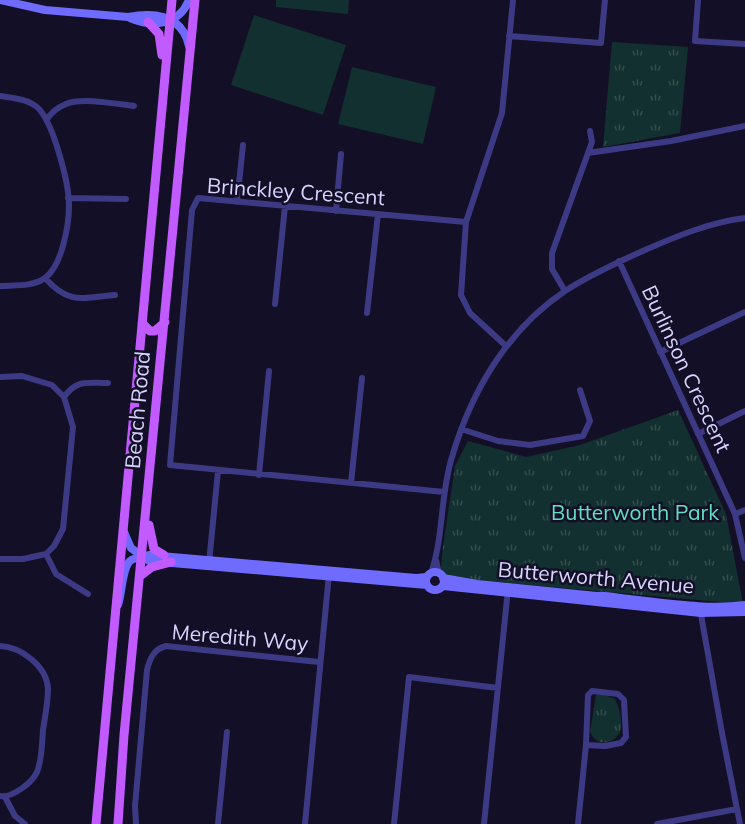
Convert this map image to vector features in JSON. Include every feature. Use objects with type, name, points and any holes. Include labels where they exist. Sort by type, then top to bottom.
[{"type":"main road","name":"Beach Road","points":[[96,824],[172,0]]},
{"type":"main road","name":"Beach Road","points":[[118,824],[195,0]]},
{"type":"main road","points":[[148,22],[157,30],[160,39],[164,87]]},
{"type":"main road","points":[[142,323],[150,331],[155,331],[165,322]]},
{"type":"main road","points":[[140,576],[168,559],[154,549],[150,537],[147,508]]},
{"type":"street","points":[[0,0],[128,17],[165,17],[187,34],[190,51]]},
{"type":"street","points":[[128,17],[137,21],[164,23],[184,12],[189,0]]},
{"type":"street","points":[[506,346],[470,313],[461,295],[466,222],[502,113],[513,0]]},
{"type":"street","points":[[509,36],[601,42],[605,0]]},
{"type":"street","points":[[698,0],[694,41],[745,44]]},
{"type":"street","points":[[0,96],[23,100],[37,107],[47,118],[55,137],[69,206],[61,258],[45,278],[32,284],[0,286]]},
{"type":"street","points":[[47,118],[68,102],[134,106]]},
{"type":"street","points":[[588,153],[671,141],[745,126]]},
{"type":"street","points":[[565,291],[552,269],[552,253],[592,142],[590,131]]},
{"type":"street","points":[[237,202],[243,145]]},
{"type":"street","points":[[336,211],[341,154]]},
{"type":"street","points":[[68,198],[126,199]]},
{"type":"street","name":"Brinckley Crescent","points":[[444,492],[170,465],[192,210],[198,198],[466,222]]},
{"type":"street","points":[[275,304],[285,206]]},
{"type":"street","points":[[367,313],[378,214]]},
{"type":"street","points":[[435,579],[444,492],[451,459],[478,389],[506,346],[565,291],[619,261],[695,230],[745,218]]},
{"type":"street","name":"Burlinson Crescent","points":[[619,261],[735,514],[745,558]]},
{"type":"street","points":[[45,278],[57,292],[69,297],[88,298],[115,295]]},
{"type":"street","points":[[660,352],[745,312]]},
{"type":"street","points":[[259,475],[269,371]]},
{"type":"street","points":[[0,377],[22,376],[52,385],[64,397],[73,427],[63,529],[54,546],[46,554],[23,559],[0,558]]},
{"type":"street","points":[[351,483],[362,378]]},
{"type":"street","points":[[64,397],[71,387],[80,383],[108,383]]},
{"type":"street","points":[[461,429],[498,441],[530,445],[583,436],[590,421],[580,390]]},
{"type":"street","points":[[698,434],[745,411]]},
{"type":"street","points":[[209,562],[218,471]]},
{"type":"street","points":[[735,514],[745,510]]},
{"type":"street","points":[[124,528],[131,548],[142,557]]},
{"type":"street","points":[[46,554],[56,574],[88,594]]},
{"type":"street","name":"Butterworth Avenue","points":[[142,557],[149,555],[168,559],[329,574],[435,579],[507,591],[610,595],[700,610],[745,612]]},
{"type":"street","points":[[116,608],[122,594],[128,564],[142,557]]},
{"type":"street","points":[[305,824],[329,574]]},
{"type":"street","points":[[484,824],[507,591]]},
{"type":"street","name":"Butterworth Avenue","points":[[700,610],[745,605]]},
{"type":"street","points":[[700,610],[740,824]]},
{"type":"street","points":[[0,646],[6,646],[27,655],[42,670],[48,687],[37,772],[27,784],[3,797],[15,816],[25,824]]},
{"type":"street","name":"Meredith Way","points":[[136,824],[135,806],[147,670],[149,661],[156,650],[166,646],[319,662]]},
{"type":"street","points":[[394,824],[409,677],[498,688]]},
{"type":"street","points":[[578,824],[586,745],[588,695],[592,691],[618,694],[624,700],[626,737],[621,743],[605,746],[586,745]]},
{"type":"street","points":[[218,824],[227,732]]},
{"type":"street","points":[[657,824],[737,809]]},
{"type":"green space","points":[[276,0],[349,0],[348,14],[276,7]]},
{"type":"green space","points":[[254,15],[346,45],[323,115],[231,85]]},
{"type":"green space","points":[[612,42],[688,47],[680,133],[603,147]]},
{"type":"green space","points":[[352,67],[436,87],[423,144],[338,124]]},
{"type":"green space","name":"Butterworth Park","points":[[678,410],[726,514],[743,604],[440,577],[455,466],[468,441],[526,457],[580,445]]},
{"type":"green space","points":[[596,695],[615,699],[620,713],[620,731],[616,738],[608,742],[596,740],[590,732]]}]
